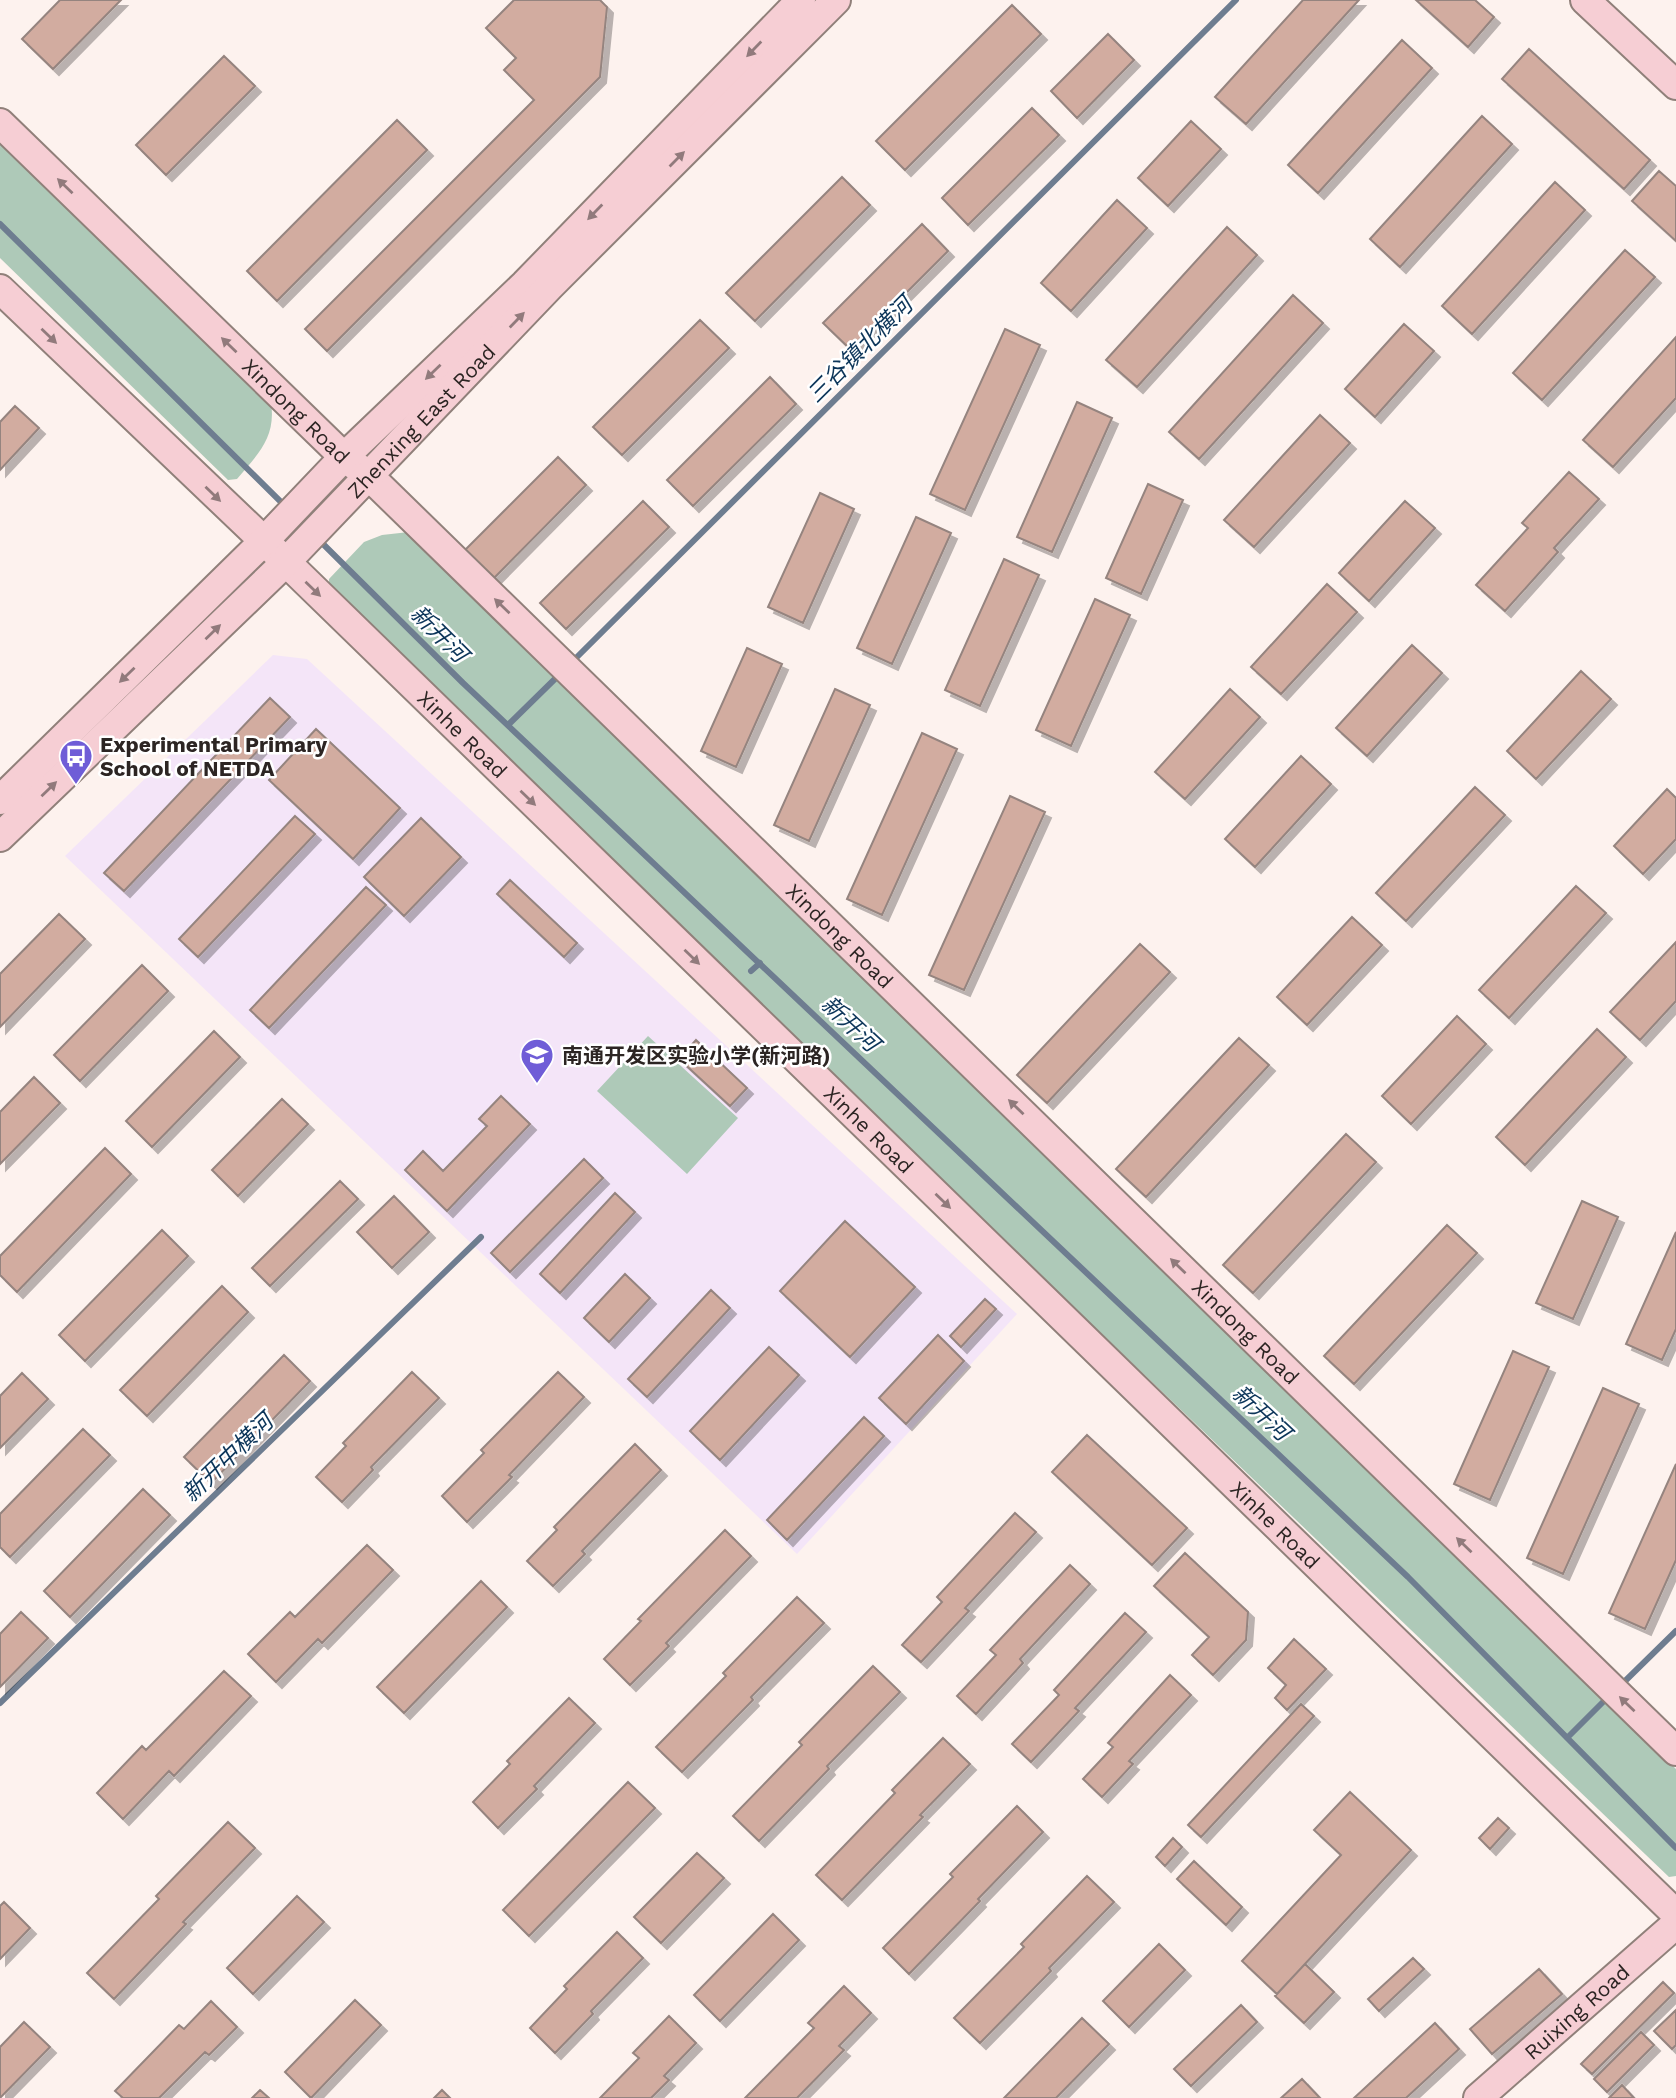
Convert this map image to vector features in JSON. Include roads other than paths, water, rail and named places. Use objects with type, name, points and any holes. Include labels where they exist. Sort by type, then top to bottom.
[{"type":"street","name":"Zhenxing East Road","points":[[0,800],[271,534],[344,457],[525,284],[801,0]]},
{"type":"street","name":"Zhenxing East Road","points":[[0,837],[294,553],[550,286],[836,0]]},
{"type":"street","points":[[1586,0],[1676,85]]},
{"type":"street","name":"Xindong Road","points":[[0,123],[344,457],[368,475],[1676,1751]]},
{"type":"street","name":"Xinhe Road","points":[[0,289],[294,553],[1676,1914]]},
{"type":"street","name":"Ruixing Road","points":[[1478,2098],[1676,1924]]},
{"type":"waterway","name":"三谷镇北横河","points":[[572,662],[1236,0]]},
{"type":"waterway","name":"新开河","points":[[0,224],[287,508]]},
{"type":"waterway","name":"新开河","points":[[317,538],[463,683],[1408,1577],[1676,1848]]},
{"type":"waterway","name":"三谷镇北横河","points":[[508,725],[562,672]]},
{"type":"waterway","name":"新开中横河","points":[[751,971],[760,963]]},
{"type":"waterway","name":"新开中横河","points":[[0,1703],[481,1237]]},
{"type":"waterway","points":[[1622,1684],[1676,1631]]},
{"type":"waterway","points":[[1567,1738],[1606,1699]]},
{"type":"place","name":"Experimental Primary School of NETDA","points":[[76,786]]},
{"type":"place","name":"南通开发区实验小学(新河路)","points":[[537,1085]]}]
